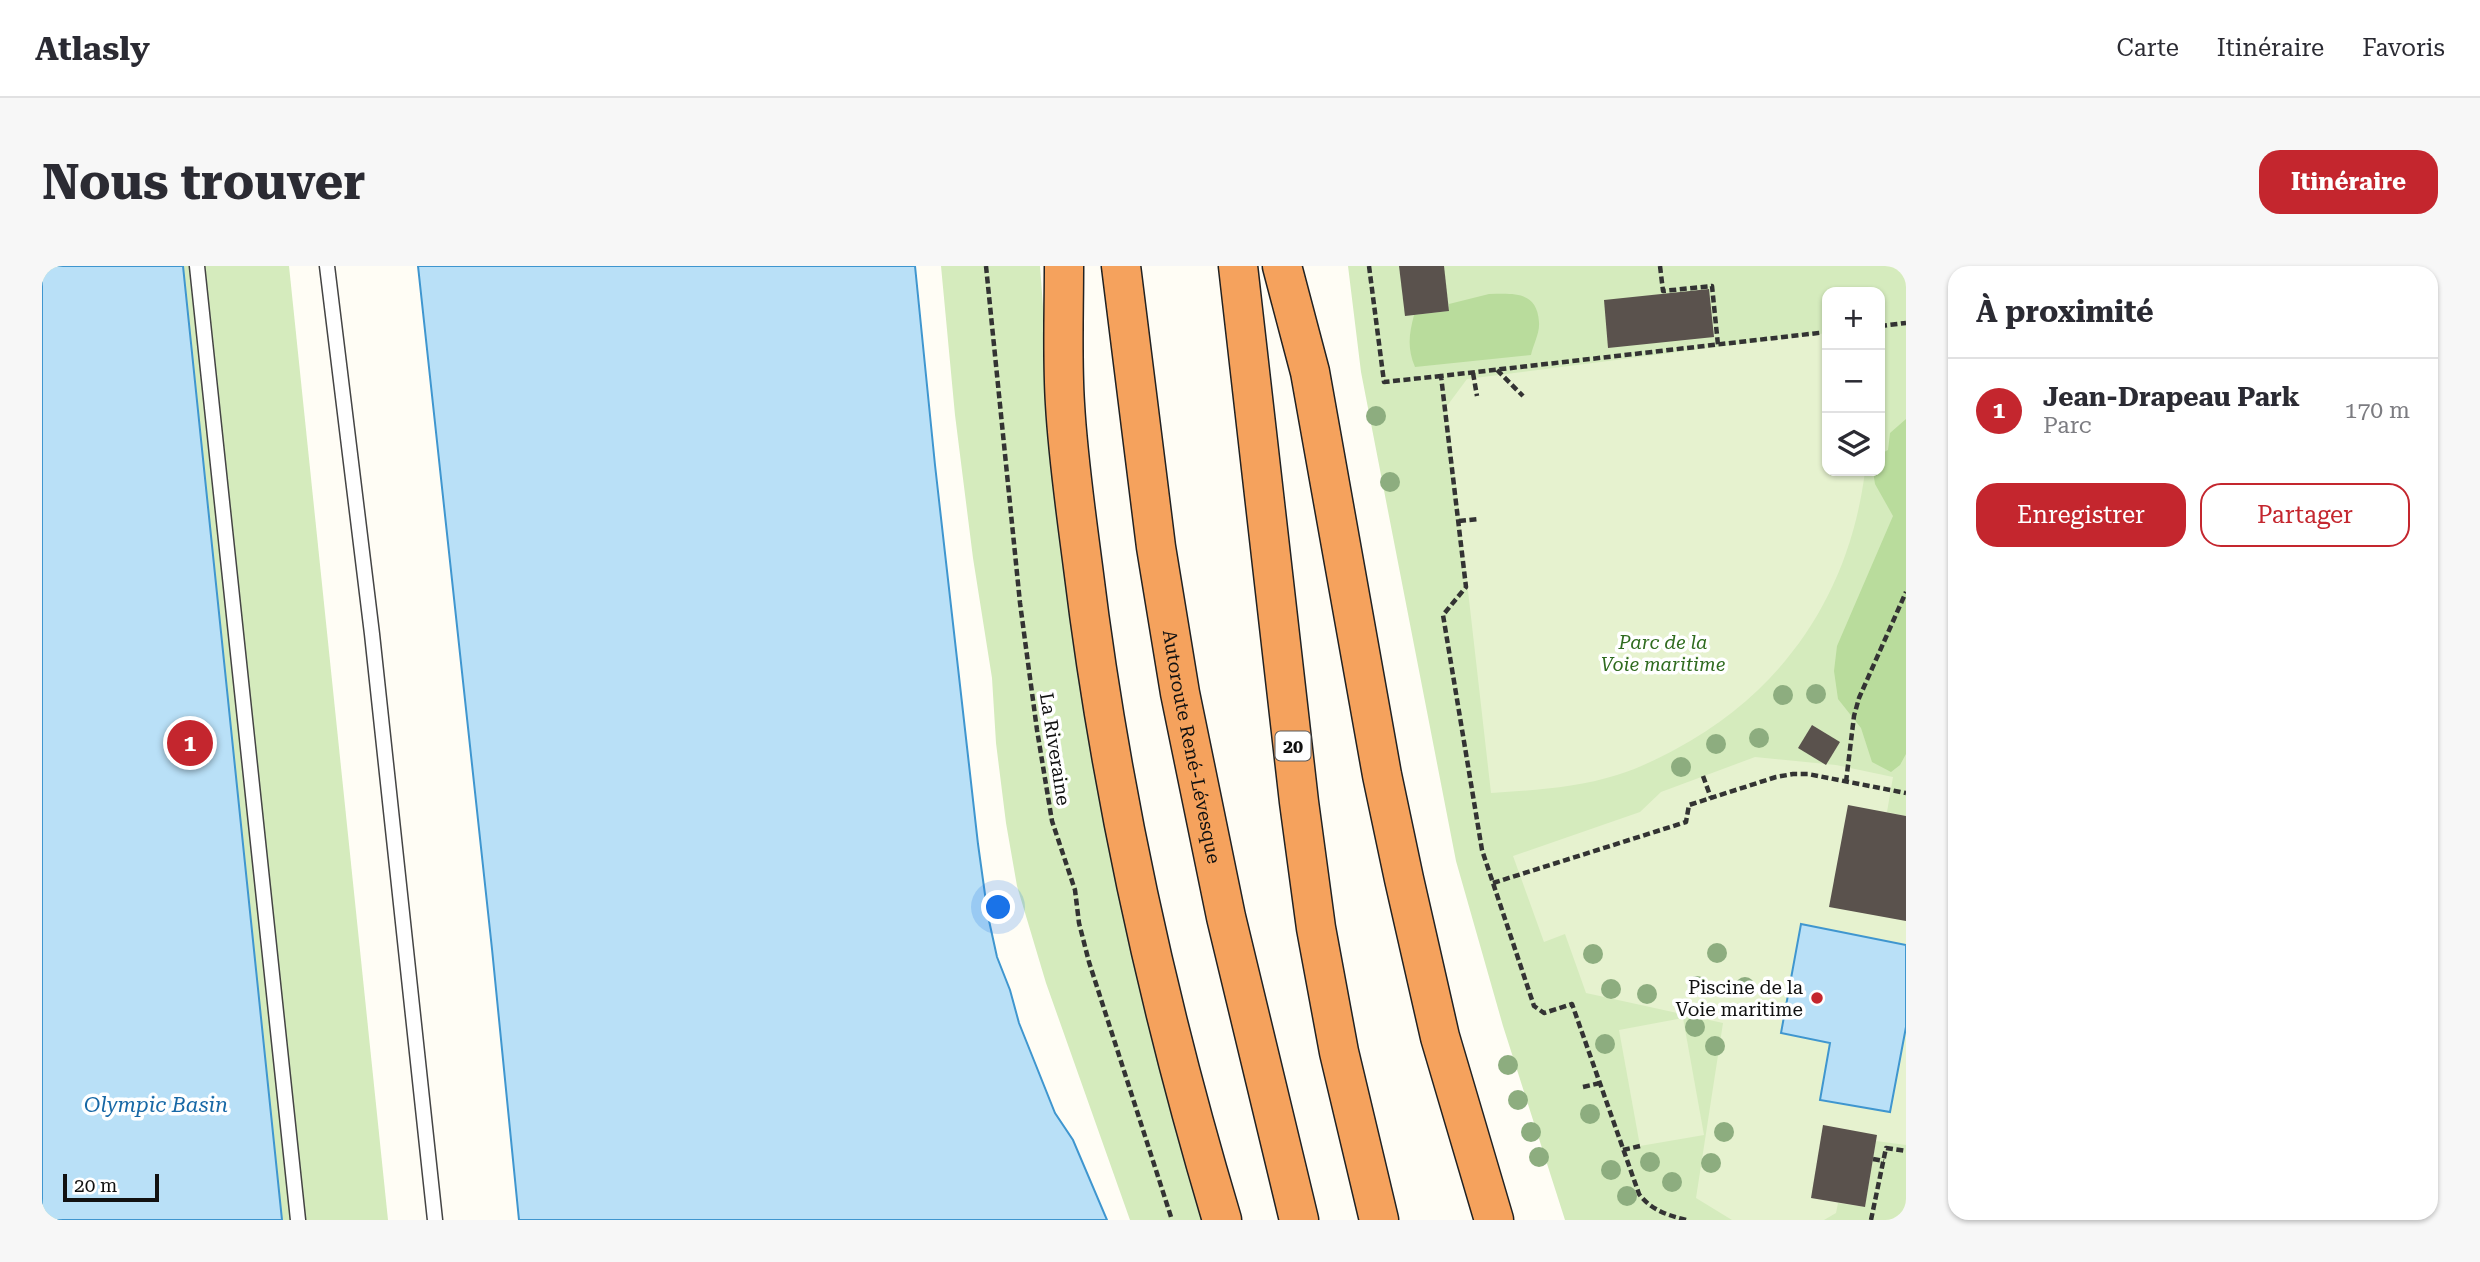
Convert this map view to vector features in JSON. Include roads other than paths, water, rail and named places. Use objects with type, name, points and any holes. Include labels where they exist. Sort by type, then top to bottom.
[{"type":"highway","points":[[1065,266],[1064,401],[1102,709],[1150,951],[1199,1144],[1222,1220]]},
{"type":"highway","name":"Autoroute René-Lévesque","points":[[1121,266],[1154,534],[1180,693],[1226,917],[1299,1220]]},
{"type":"highway","name":"20","points":[[1238,266],[1299,802],[1316,928],[1352,1113],[1379,1220]]},
{"type":"highway","points":[[1282,266],[1310,372],[1382,775],[1404,879],[1440,1037],[1494,1220]]},
{"type":"lane","points":[[197,266],[298,1220]]},
{"type":"lane","points":[[327,266],[373,647],[435,1220]]},
{"type":"water","name":"Olympic Basin","points":[[42,266],[183,266],[282,1220],[42,1220]]},
{"type":"water","points":[[418,266],[915,266],[935,465],[988,916],[997,957],[1019,1023],[1055,1113],[1073,1140],[1107,1220],[519,1220]]},
{"type":"water","points":[[1801,924],[1906,945],[1906,1027],[1890,1112],[1820,1100],[1830,1043],[1781,1033]]},
{"type":"place","name":"Jean-Drapeau Park","points":[[190,743]]},
{"type":"place","name":"Piscine de la Voie maritime","points":[[1817,998]]},
{"type":"park label","name":"Parc de la Voie maritime","points":[[1663,653]]}]
